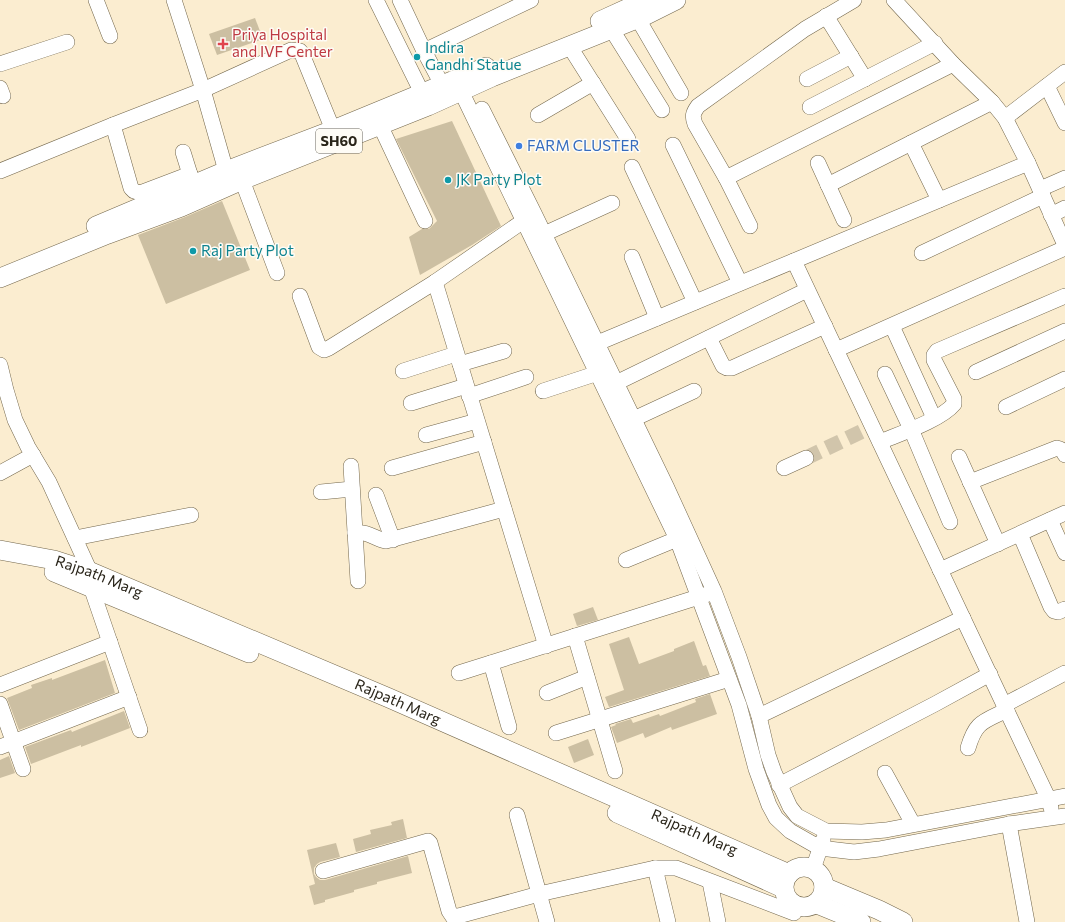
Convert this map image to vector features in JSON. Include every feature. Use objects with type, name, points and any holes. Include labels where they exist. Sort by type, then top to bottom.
[{"type":"main road","name":"SH60","points":[[456,90],[586,27],[646,0]]},
{"type":"main road","name":"SH60","points":[[0,265],[192,180],[226,171],[333,130],[424,99],[456,90],[612,30],[676,0]]},
{"type":"main road","name":"SH60","points":[[0,278],[108,234],[181,207],[242,180],[380,125],[424,99]]},
{"type":"main road","name":"Rajpath Marg","points":[[0,550],[54,560],[93,583]]},
{"type":"main road","name":"Rajpath Marg","points":[[0,563],[50,570],[93,583],[388,698],[786,881]]},
{"type":"main road","points":[[802,866],[813,869],[821,875],[820,895],[797,914],[786,899],[786,881],[792,870],[802,866]]},
{"type":"main road","points":[[820,895],[860,922]]},
{"type":"main road","points":[[820,895],[879,910],[903,922]]},
{"type":"street","points":[[96,0],[110,36]]},
{"type":"street","points":[[174,0],[203,90],[226,171]]},
{"type":"street","points":[[376,0],[424,99]]},
{"type":"street","points":[[400,0],[424,51],[456,90],[529,217],[591,346],[616,383],[628,422],[677,538],[739,705],[756,769],[769,805],[776,818],[790,831],[820,848],[854,852],[873,850],[1009,824],[1060,817],[1049,800],[880,442],[869,429],[836,350],[794,261]]},
{"type":"street","points":[[424,51],[502,6],[531,0]]},
{"type":"street","points":[[750,226],[726,178],[692,118],[693,112],[698,106],[805,29],[854,0]]},
{"type":"street","points":[[836,350],[1065,247],[1028,163],[1005,118],[992,102],[953,64],[894,0]]},
{"type":"street","points":[[826,16],[865,78]]},
{"type":"street","points":[[638,19],[681,93]]},
{"type":"street","points":[[612,30],[662,110]]},
{"type":"street","points":[[0,64],[67,42]]},
{"type":"street","points":[[810,107],[935,43]]},
{"type":"street","points":[[570,46],[628,139]]},
{"type":"street","points":[[0,171],[203,90],[291,50],[295,50],[302,54],[333,130]]},
{"type":"street","points":[[807,79],[851,56]]},
{"type":"street","points":[[726,178],[953,64]]},
{"type":"street","points":[[1005,118],[1065,72]]},
{"type":"street","points":[[538,115],[593,83]]},
{"type":"street","points":[[1047,86],[1065,123]]},
{"type":"street","points":[[828,185],[992,102]]},
{"type":"street","points":[[113,125],[131,188],[134,191],[140,193],[192,180],[183,152]]},
{"type":"street","points":[[380,125],[425,221]]},
{"type":"street","points":[[911,144],[939,200]]},
{"type":"street","points":[[673,145],[740,283]]},
{"type":"street","points":[[818,163],[844,220]]},
{"type":"street","points":[[591,346],[1028,163]]},
{"type":"street","points":[[632,167],[695,302]]},
{"type":"street","points":[[922,252],[1041,193],[1065,178]]},
{"type":"street","points":[[242,180],[277,273]]},
{"type":"street","points":[[544,234],[612,203]]},
{"type":"street","points":[[1051,214],[1065,208]]},
{"type":"street","points":[[529,217],[544,234],[591,346],[598,373],[667,488],[714,591],[759,716],[768,755],[779,785],[790,807],[798,816],[826,831],[862,832],[886,830],[1065,796]]},
{"type":"street","points":[[300,296],[319,347],[324,350],[435,282],[529,217]]},
{"type":"street","points":[[632,257],[657,318]]},
{"type":"street","points":[[435,282],[546,646]]},
{"type":"street","points":[[616,383],[808,290]]},
{"type":"street","points":[[880,442],[934,418],[951,408],[954,404],[954,398],[934,360],[934,355],[937,351],[1065,296]]},
{"type":"street","points":[[709,338],[723,366],[732,368],[824,326]]},
{"type":"street","points":[[892,326],[934,418]]},
{"type":"street","points":[[976,372],[1065,331]]},
{"type":"street","points":[[403,371],[504,351]]},
{"type":"street","points":[[0,365],[15,420],[49,482],[75,538],[93,583],[110,642],[140,730]]},
{"type":"street","points":[[543,391],[598,373]]},
{"type":"street","points":[[885,374],[911,429],[950,522]]},
{"type":"street","points":[[411,403],[526,377]]},
{"type":"street","points":[[1006,407],[1065,379]]},
{"type":"street","points":[[628,422],[694,390]]},
{"type":"street","points":[[426,435],[477,421]]},
{"type":"street","points":[[392,468],[484,442]]},
{"type":"street","points":[[970,482],[1057,448],[1063,450],[1065,455]]},
{"type":"street","points":[[0,473],[33,455]]},
{"type":"street","points":[[959,457],[998,544]]},
{"type":"street","points":[[784,468],[806,458]]},
{"type":"street","points":[[351,466],[358,581]]},
{"type":"street","points":[[320,492],[352,489]]},
{"type":"street","points":[[376,495],[393,540]]},
{"type":"street","points":[[355,532],[363,532],[372,535],[379,540],[393,540],[504,509]]},
{"type":"street","points":[[940,570],[1065,513]]},
{"type":"street","points":[[75,538],[191,515]]},
{"type":"street","points":[[1050,520],[1065,553]]},
{"type":"street","points":[[1020,534],[1051,607],[1054,611],[1058,612],[1065,609]]},
{"type":"street","points":[[626,560],[677,538]]},
{"type":"street","points":[[460,673],[714,591]]},
{"type":"street","points":[[759,716],[963,618]]},
{"type":"street","points":[[576,636],[615,771]]},
{"type":"street","points":[[0,685],[110,642]]},
{"type":"street","points":[[491,663],[509,727]]},
{"type":"street","points":[[968,748],[972,733],[982,722],[1065,672]]},
{"type":"street","points":[[779,785],[990,674]]},
{"type":"street","points":[[547,694],[587,677]]},
{"type":"street","points":[[556,733],[729,679]]},
{"type":"street","points":[[7,745],[129,697]]},
{"type":"street","points":[[0,704],[7,745],[24,769]]},
{"type":"street","points":[[885,773],[913,824]]},
{"type":"street","points":[[516,815],[547,922]]},
{"type":"street","points":[[1009,824],[1027,922]]},
{"type":"street","points":[[813,869],[826,831]]},
{"type":"street","points":[[323,871],[428,841],[430,843],[449,911],[453,917],[539,894],[655,868],[676,868],[797,914]]},
{"type":"street","points":[[655,868],[668,922]]},
{"type":"street","points":[[710,882],[718,922]]},
{"type":"building","points":[[255,18],[263,39],[217,55],[209,34]]},
{"type":"building","name":"JK Party Plot","points":[[452,121],[501,226],[472,245],[420,275],[409,237],[422,229],[429,229],[437,221],[396,139]]},
{"type":"building","name":"Raj Party Plot","points":[[222,201],[250,270],[166,304],[138,235]]},
{"type":"building","points":[[593,607],[598,620],[577,626],[573,614]]},
{"type":"building","points":[[629,637],[639,664],[674,651],[674,649],[694,641],[703,666],[706,665],[710,676],[609,707],[605,697],[624,690],[609,644]]},
{"type":"building","points":[[105,660],[115,693],[19,730],[7,698],[32,688],[31,685],[52,678],[52,680]]},
{"type":"building","points":[[710,694],[717,714],[672,730],[671,727],[645,738],[643,733],[617,743],[611,727],[616,725],[615,724],[631,719],[633,723],[659,714],[660,716],[696,702],[695,699]]},
{"type":"building","points":[[124,711],[130,728],[31,764],[25,747],[71,730],[72,732]]},
{"type":"building","points":[[588,739],[594,755],[574,763],[568,747]]},
{"type":"building","points":[[9,756],[15,773],[0,778],[0,760]]},
{"type":"building","points":[[403,819],[407,838],[356,852],[353,839],[371,834],[370,830],[392,825],[391,822]]},
{"type":"building","points":[[336,843],[340,857],[320,862],[314,868],[314,874],[320,880],[325,880],[408,856],[412,873],[377,882],[377,884],[354,890],[354,892],[325,900],[325,902],[314,905],[309,886],[315,884],[307,850]]},
{"type":"tunnel","points":[[806,458],[865,430]]},
{"type":"place","name":"Priya Hospital and IVF Center","points":[[223,44]]},
{"type":"place","name":"Indira Gandhi Statue","points":[[417,57]]},
{"type":"place","name":"FARM CLUSTER","points":[[519,146]]},
{"type":"place","name":"JK Party Plot","points":[[448,180]]},
{"type":"place","name":"Raj Party Plot","points":[[193,251]]}]
